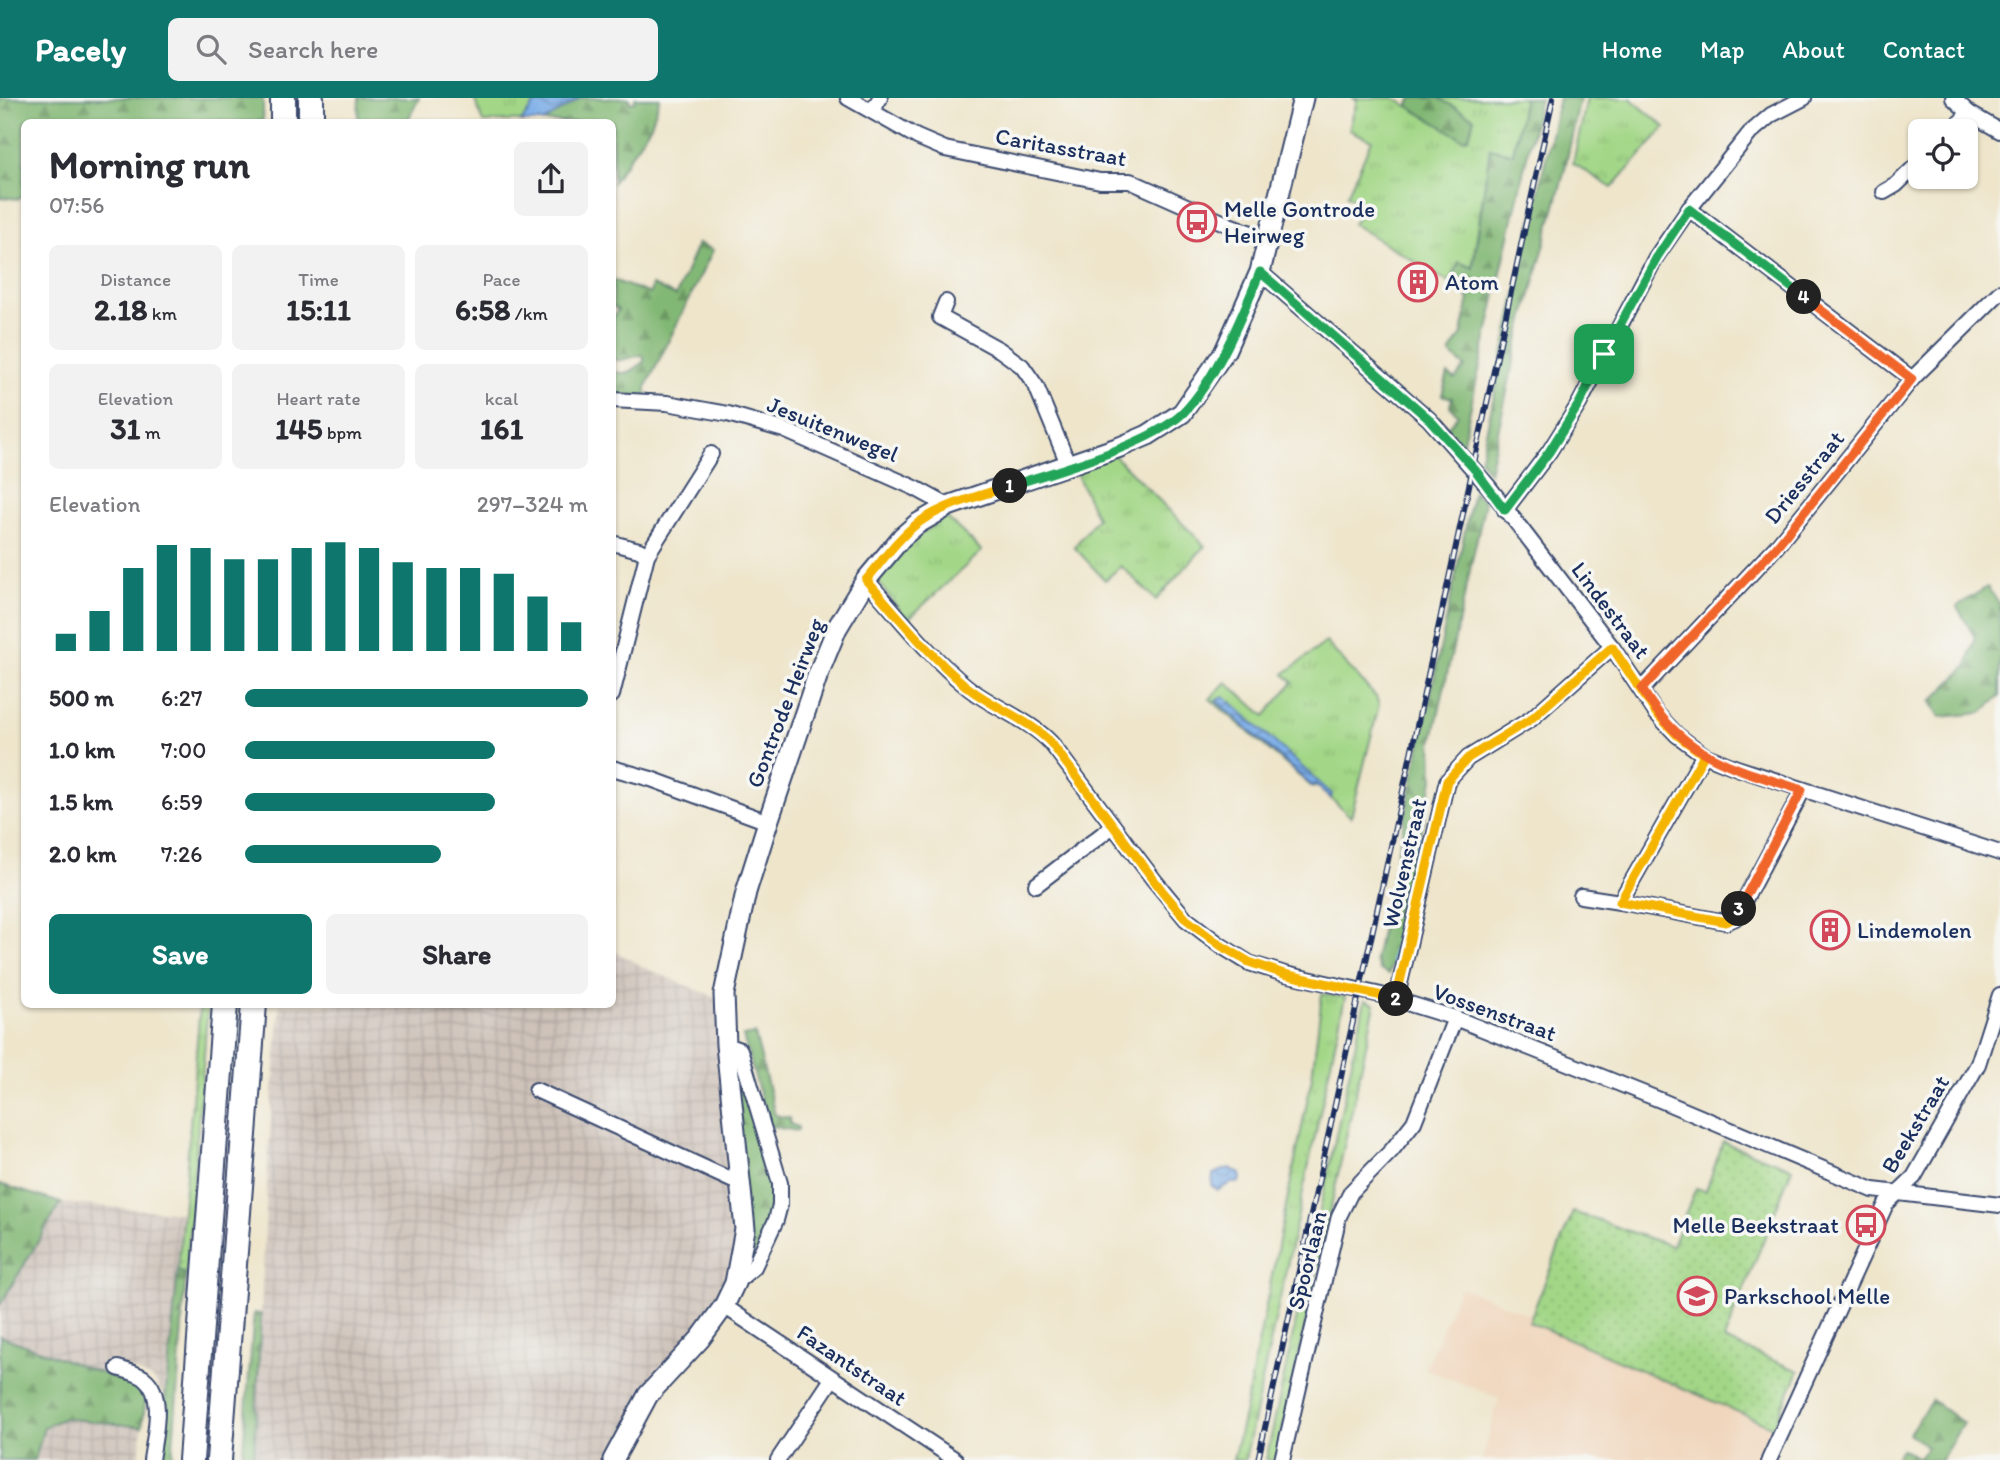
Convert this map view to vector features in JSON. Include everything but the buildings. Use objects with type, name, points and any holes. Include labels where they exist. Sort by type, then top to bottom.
[{"type":"highway","points":[[283,98],[283,119]]},
{"type":"highway","points":[[311,98],[311,119]]},
{"type":"highway","points":[[191,1460],[225,1008]]},
{"type":"highway","points":[[219,1460],[254,1008]]},
{"type":"street","name":"Caritasstraat","points":[[848,98],[917,137],[945,149],[1100,181],[1130,181],[1268,239]]},
{"type":"street","points":[[872,111],[880,98]]},
{"type":"street","name":"Gontrode Heirweg","points":[[613,1460],[648,1395],[700,1339],[724,1306],[735,1283],[745,1228],[726,1045],[724,994],[746,892],[817,677],[837,628],[866,580],[902,537],[917,524],[948,506],[1069,466],[1148,435],[1182,413],[1225,351],[1260,272],[1303,98]]},
{"type":"street","points":[[1505,510],[1549,452],[1567,423],[1653,263],[1689,209],[1750,133],[1771,115],[1804,98]]},
{"type":"street","points":[[1953,98],[1969,113],[2000,131]]},
{"type":"street","points":[[1963,119],[1969,113]]},
{"type":"street","points":[[1884,192],[1896,186],[1908,174]]},
{"type":"street","points":[[1689,209],[1912,379]]},
{"type":"street","name":"Lindestraat","points":[[1260,272],[1429,419],[1476,471],[1612,647],[1656,713],[1677,735],[1704,755],[1737,768],[2000,853]]},
{"type":"street","name":"Driesstraat","points":[[1642,689],[1776,547],[1912,379],[2000,292]]},
{"type":"street","points":[[946,302],[940,317],[1000,350],[1022,366],[1037,386],[1069,466]]},
{"type":"street","name":"Jesuitenwegel","points":[[616,400],[640,400],[728,414],[784,430],[915,488],[948,506]]},
{"type":"street","points":[[616,680],[647,555],[710,454]]},
{"type":"street","points":[[616,544],[647,555]]},
{"type":"street","name":"Vossenstraat","points":[[866,580],[916,636],[967,686],[1037,728],[1186,919],[1229,951],[1249,962],[1284,974],[1381,995],[1455,1018],[1660,1100],[1854,1183],[1898,1193],[2000,1205]]},
{"type":"street","name":"Wolvenstraat","points":[[1396,1000],[1447,781],[1468,758],[1531,719],[1612,647]]},
{"type":"street","points":[[1620,902],[1704,755]]},
{"type":"street","points":[[616,769],[651,779],[768,822]]},
{"type":"street","points":[[1581,895],[1726,922],[1735,918],[1802,790]]},
{"type":"street","points":[[1036,885],[1113,826]]},
{"type":"street","name":"Beekstraat","points":[[1769,1460],[1886,1204],[1914,1177],[1978,1064],[2000,995]]},
{"type":"street","name":"Spoorlaan","points":[[1282,1460],[1339,1216],[1351,1192],[1392,1150],[1414,1122],[1455,1018]]},
{"type":"street","name":"Gontrode Heirweg","points":[[726,1045],[740,1050],[780,1183],[780,1205],[776,1220],[754,1267],[735,1283]]},
{"type":"street","points":[[536,1090],[742,1185]]},
{"type":"street","name":"Fazantstraat","points":[[724,1306],[956,1460]]},
{"type":"street","points":[[118,1368],[145,1379],[155,1395],[156,1417],[151,1460]]},
{"type":"street","points":[[778,1460],[832,1379]]},
{"type":"shaded area","points":[[616,952],[647,969],[717,998],[735,1205],[735,1237],[728,1279],[693,1337],[605,1460],[254,1460],[269,1144],[280,1008],[616,1008]]},
{"type":"shaded area","name":"Parkschool Melle","points":[[1792,1168],[1724,1340],[1799,1371],[1757,1460],[1660,1460],[1647,1455],[1645,1460],[1482,1460],[1499,1398],[1425,1369],[1460,1287],[1532,1316],[1552,1269],[1650,1304],[1696,1188],[1715,1194]]},
{"type":"shaded area","points":[[61,1203],[183,1213],[165,1397],[154,1380],[117,1362],[112,1378],[0,1336],[0,1305]]},
{"type":"shaded area","points":[[64,1418],[142,1427],[139,1460],[35,1460],[44,1427]]},
{"type":"green space","points":[[0,98],[263,98],[263,119],[21,119],[21,197],[0,197]]},
{"type":"green space","points":[[359,98],[419,98],[408,119],[358,119]]},
{"type":"green space","points":[[474,98],[539,98],[523,119],[482,119]]},
{"type":"green space","points":[[580,98],[629,98],[630,103],[635,102],[635,98],[660,98],[651,125],[616,178],[616,119],[548,119]]},
{"type":"green space","points":[[1352,98],[1394,98],[1464,139],[1474,118],[1438,98],[1524,98],[1513,154],[1490,149],[1472,269],[1459,263],[1450,283],[1353,224],[1365,206],[1347,195],[1372,140],[1349,130],[1357,100]]},
{"type":"green space","points":[[1412,98],[1438,98],[1474,118],[1469,137],[1463,139],[1408,106]]},
{"type":"green space","points":[[1524,98],[1540,98],[1462,446],[1446,429],[1458,415],[1450,406],[1452,398],[1442,395],[1448,374],[1455,379],[1465,367],[1450,353],[1462,334],[1469,298],[1450,283],[1459,262],[1473,268],[1490,148],[1513,154]]},
{"type":"green space","points":[[1559,98],[1580,98],[1564,173],[1518,342],[1489,472],[1480,460]]},
{"type":"green space","points":[[1587,98],[1630,98],[1665,127],[1612,188],[1573,163]]},
{"type":"green space","points":[[698,243],[713,250],[646,387],[646,396],[616,394],[616,372],[630,372],[644,361],[644,357],[641,355],[616,360],[616,281],[650,294],[652,285],[676,296]]},
{"type":"green space","points":[[1113,454],[1205,546],[1156,600],[1121,566],[1105,580],[1074,547],[1097,518],[1076,473]]},
{"type":"green space","points":[[1473,492],[1485,502],[1432,743],[1433,780],[1389,974],[1380,970],[1375,960]]},
{"type":"green space","points":[[946,517],[982,551],[907,620],[878,582],[898,554]]},
{"type":"green space","points":[[1987,587],[2000,604],[2000,696],[1982,713],[1940,717],[1931,702],[1967,666],[1975,638],[1957,606]]},
{"type":"green space","points":[[1326,642],[1376,697],[1379,705],[1351,817],[1316,785],[1313,788],[1210,699],[1226,682],[1265,716],[1293,682],[1284,674]]},
{"type":"green space","points":[[1322,994],[1345,997],[1245,1460],[1233,1460],[1312,1077]]},
{"type":"green space","points":[[1365,1000],[1375,1004],[1276,1460],[1266,1460]]},
{"type":"green space","points":[[200,1008],[208,1008],[186,1274],[178,1271]]},
{"type":"green space","points":[[755,1034],[775,1115],[790,1118],[790,1124],[798,1127],[798,1131],[769,1126],[743,1036]]},
{"type":"green space","points":[[740,1066],[775,1185],[771,1226],[755,1254],[749,1252],[734,1067]]},
{"type":"green space","points":[[1723,1142],[1792,1168],[1724,1340],[1799,1371],[1773,1427],[1529,1322],[1573,1212],[1672,1246],[1696,1188],[1706,1191]]},
{"type":"green space","points":[[0,1184],[61,1203],[0,1305]]},
{"type":"green space","points":[[178,1271],[186,1274],[172,1460],[159,1460]]},
{"type":"green space","points":[[254,1313],[261,1314],[254,1460],[242,1460]]},
{"type":"green space","points":[[0,1336],[147,1390],[142,1427],[64,1418],[44,1427],[35,1460],[0,1460]]},
{"type":"green space","points":[[1932,1400],[1963,1423],[1941,1460],[1894,1460],[1901,1449],[1919,1458],[1927,1447],[1909,1433]]},
{"type":"water","points":[[539,98],[580,98],[548,119],[523,119]]},
{"type":"water","points":[[1224,696],[1332,794],[1331,798],[1315,784],[1312,786],[1216,701]]},
{"type":"water","points":[[1229,1168],[1240,1174],[1241,1180],[1218,1190],[1212,1186],[1213,1174]]},
{"type":"waterway","points":[[1392,961],[1420,838],[1412,837]]},
{"type":"railway","points":[[1258,1460],[1553,98]]},
{"type":"place","name":"Melle Gontrode Heirweg","points":[[1197,222]]},
{"type":"place","name":"Atom","points":[[1418,282]]},
{"type":"place","name":"Lindemolen","points":[[1830,930]]},
{"type":"place","name":"Melle Beekstraat","points":[[1866,1225]]},
{"type":"place","name":"Parkschool Melle","points":[[1697,1296]]},
{"type":"route","points":[[1604,354],[1579,404],[1549,452],[1505,510],[1476,471],[1429,419],[1260,272],[1225,351],[1182,413],[1148,435],[1120,447],[948,506],[917,524],[902,537],[866,580],[916,636],[967,686],[1037,728],[1186,919],[1220,945],[1249,962],[1284,974],[1396,1000],[1447,781],[1468,758],[1531,719],[1612,647],[1656,713],[1677,735],[1704,755],[1620,902],[1726,922],[1735,918],[1802,790],[1704,755],[1677,735],[1656,713],[1642,689],[1776,547],[1912,379],[1689,209],[1657,257],[1604,354]]}]
